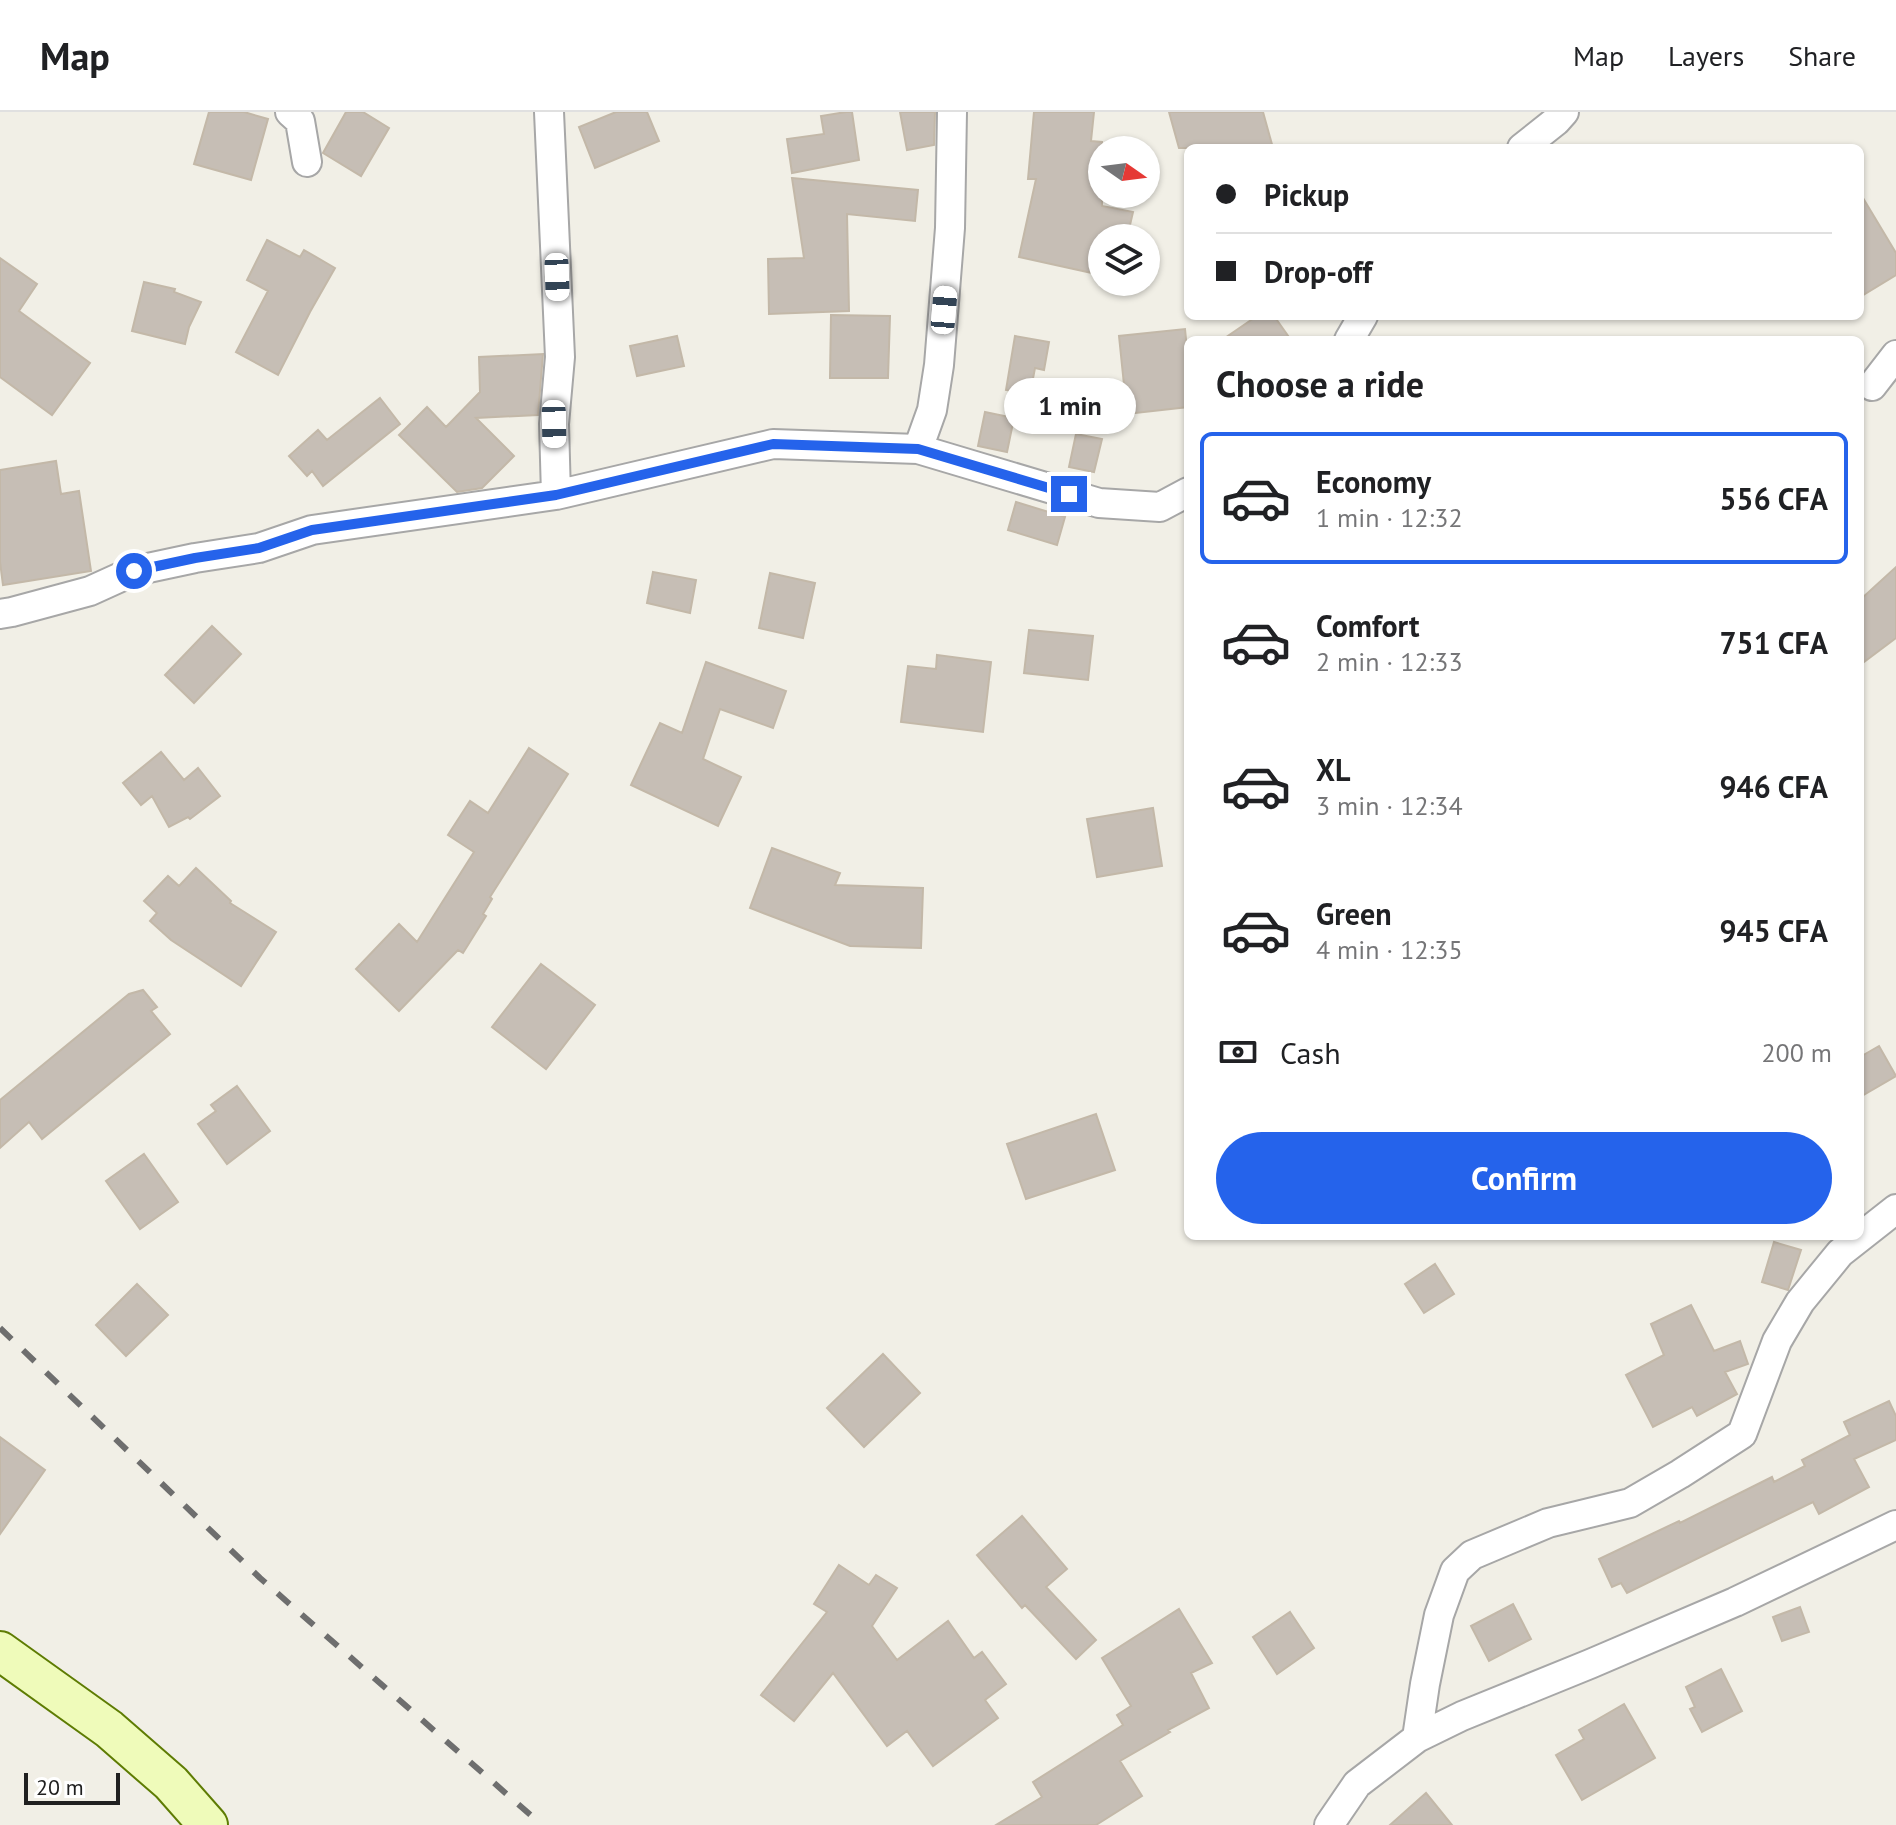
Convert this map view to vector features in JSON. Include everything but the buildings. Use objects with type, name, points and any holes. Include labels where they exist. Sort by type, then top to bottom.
[{"type":"street","points":[[290,112],[300,121],[307,162]]},
{"type":"street","points":[[549,112],[560,357],[554,424],[556,495]]},
{"type":"street","points":[[918,449],[932,410],[939,365],[950,228],[952,112]]},
{"type":"street","points":[[1527,144],[1564,112]]},
{"type":"street","points":[[1872,386],[1896,355]]},
{"type":"street","points":[[0,614],[90,591],[134,571],[259,548],[312,530],[556,495],[773,444],[918,449],[1099,503],[1160,507],[1184,494]]},
{"type":"street","points":[[1864,1234],[1896,1209]]},
{"type":"street","points":[[1417,1738],[1439,1615],[1455,1571],[1472,1555],[1548,1523],[1630,1503],[1742,1434],[1777,1341],[1800,1302],[1840,1253],[1857,1240]]},
{"type":"street","points":[[1329,1825],[1357,1784],[1417,1738],[1462,1716],[1735,1602],[1896,1525]]},
{"type":"street","points":[[0,1651],[109,1729],[171,1783],[208,1825]]},
{"type":"railway","points":[[0,1328],[260,1578],[542,1825]]},
{"type":"route","points":[[134,571],[259,548],[312,530],[556,495],[773,444],[918,449],[1069,494]]}]
